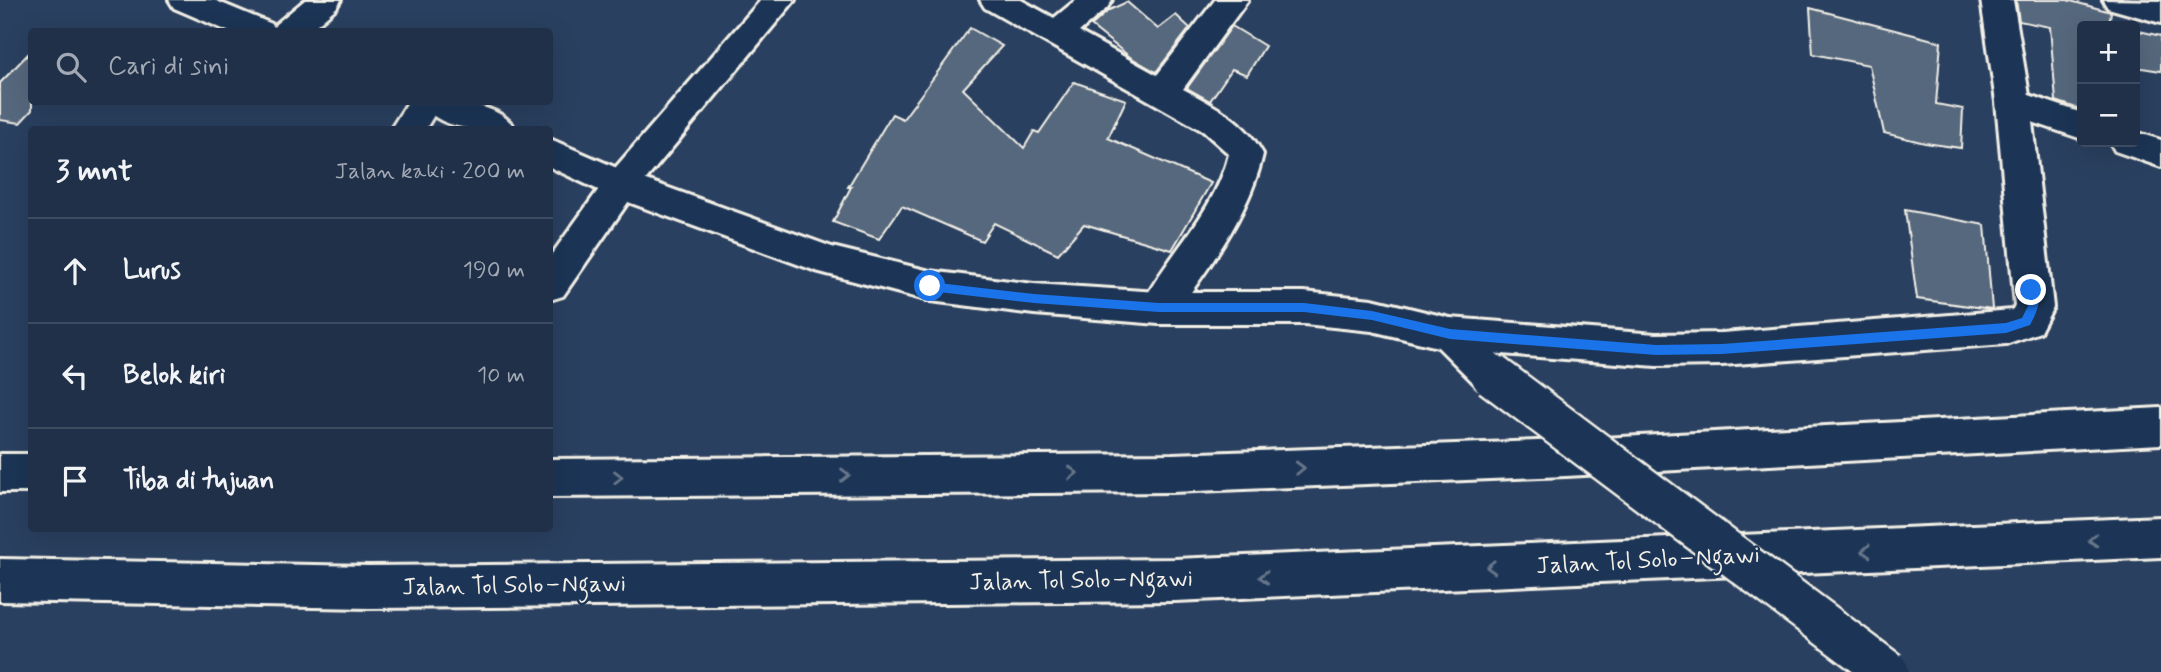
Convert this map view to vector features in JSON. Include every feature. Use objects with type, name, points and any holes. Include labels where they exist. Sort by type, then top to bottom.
[{"type":"main road","points":[[185,0],[252,28]]},
{"type":"main road","points":[[292,28],[325,0]]},
{"type":"main road","points":[[553,281],[621,185],[779,0]]},
{"type":"main road","points":[[996,0],[1231,133],[1246,154],[1239,181],[1204,243],[1159,307]]},
{"type":"main road","points":[[1056,34],[1097,0]]},
{"type":"main road","points":[[1162,93],[1232,0]]},
{"type":"main road","points":[[553,153],[621,185],[829,261],[930,286],[1034,299],[1159,307],[1304,308],[1372,316],[1450,334],[1656,350],[1722,349],[2006,328],[2026,321],[2034,307],[2013,102],[1997,0]]},
{"type":"main road","points":[[2013,102],[2077,124]]},
{"type":"main road","points":[[410,126],[423,105]]},
{"type":"main road","points":[[445,105],[490,126]]},
{"type":"main road","points":[[2140,147],[2161,154]]},
{"type":"main road","points":[[1450,334],[1492,375],[1888,672]]},
{"type":"main road","points":[[553,478],[1185,472],[1566,458],[2161,426]]},
{"type":"main road","points":[[0,473],[28,473]]},
{"type":"main road","name":"Jalan Tol Solo–Ngawi","points":[[0,580],[369,587],[1175,580],[2161,537]]},
{"type":"building","points":[[2016,0],[2067,0],[2111,12],[2110,21],[2077,21],[2077,108],[2056,101],[2050,27],[2019,21]]},
{"type":"building","points":[[1127,2],[1158,29],[1176,15],[1190,28],[1156,72],[1130,57],[1091,26],[1109,10]]},
{"type":"building","points":[[1810,8],[1941,42],[1936,104],[1963,109],[1961,148],[1884,133],[1869,65],[1813,54]]},
{"type":"building","points":[[1232,26],[1265,46],[1247,75],[1232,69],[1210,101],[1187,88]]},
{"type":"building","points":[[970,28],[1002,46],[963,89],[1024,148],[1034,131],[1039,133],[1074,82],[1126,100],[1108,138],[1211,183],[1172,250],[1084,224],[1058,254],[994,223],[982,241],[902,206],[879,239],[833,222],[851,187],[848,187],[892,114],[903,119]]},
{"type":"building","points":[[2140,31],[2161,36],[2161,71],[2140,68]]},
{"type":"building","points":[[28,54],[28,105],[32,105],[32,110],[20,123],[0,120],[0,83]]},
{"type":"building","points":[[1905,210],[1985,225],[1992,309],[1917,299]]},
{"type":"route","points":[[930,286],[1034,299],[1159,307],[1304,308],[1372,316],[1450,334],[1656,350],[1722,349],[2006,328],[2026,321],[2034,307],[2031,290]]}]
